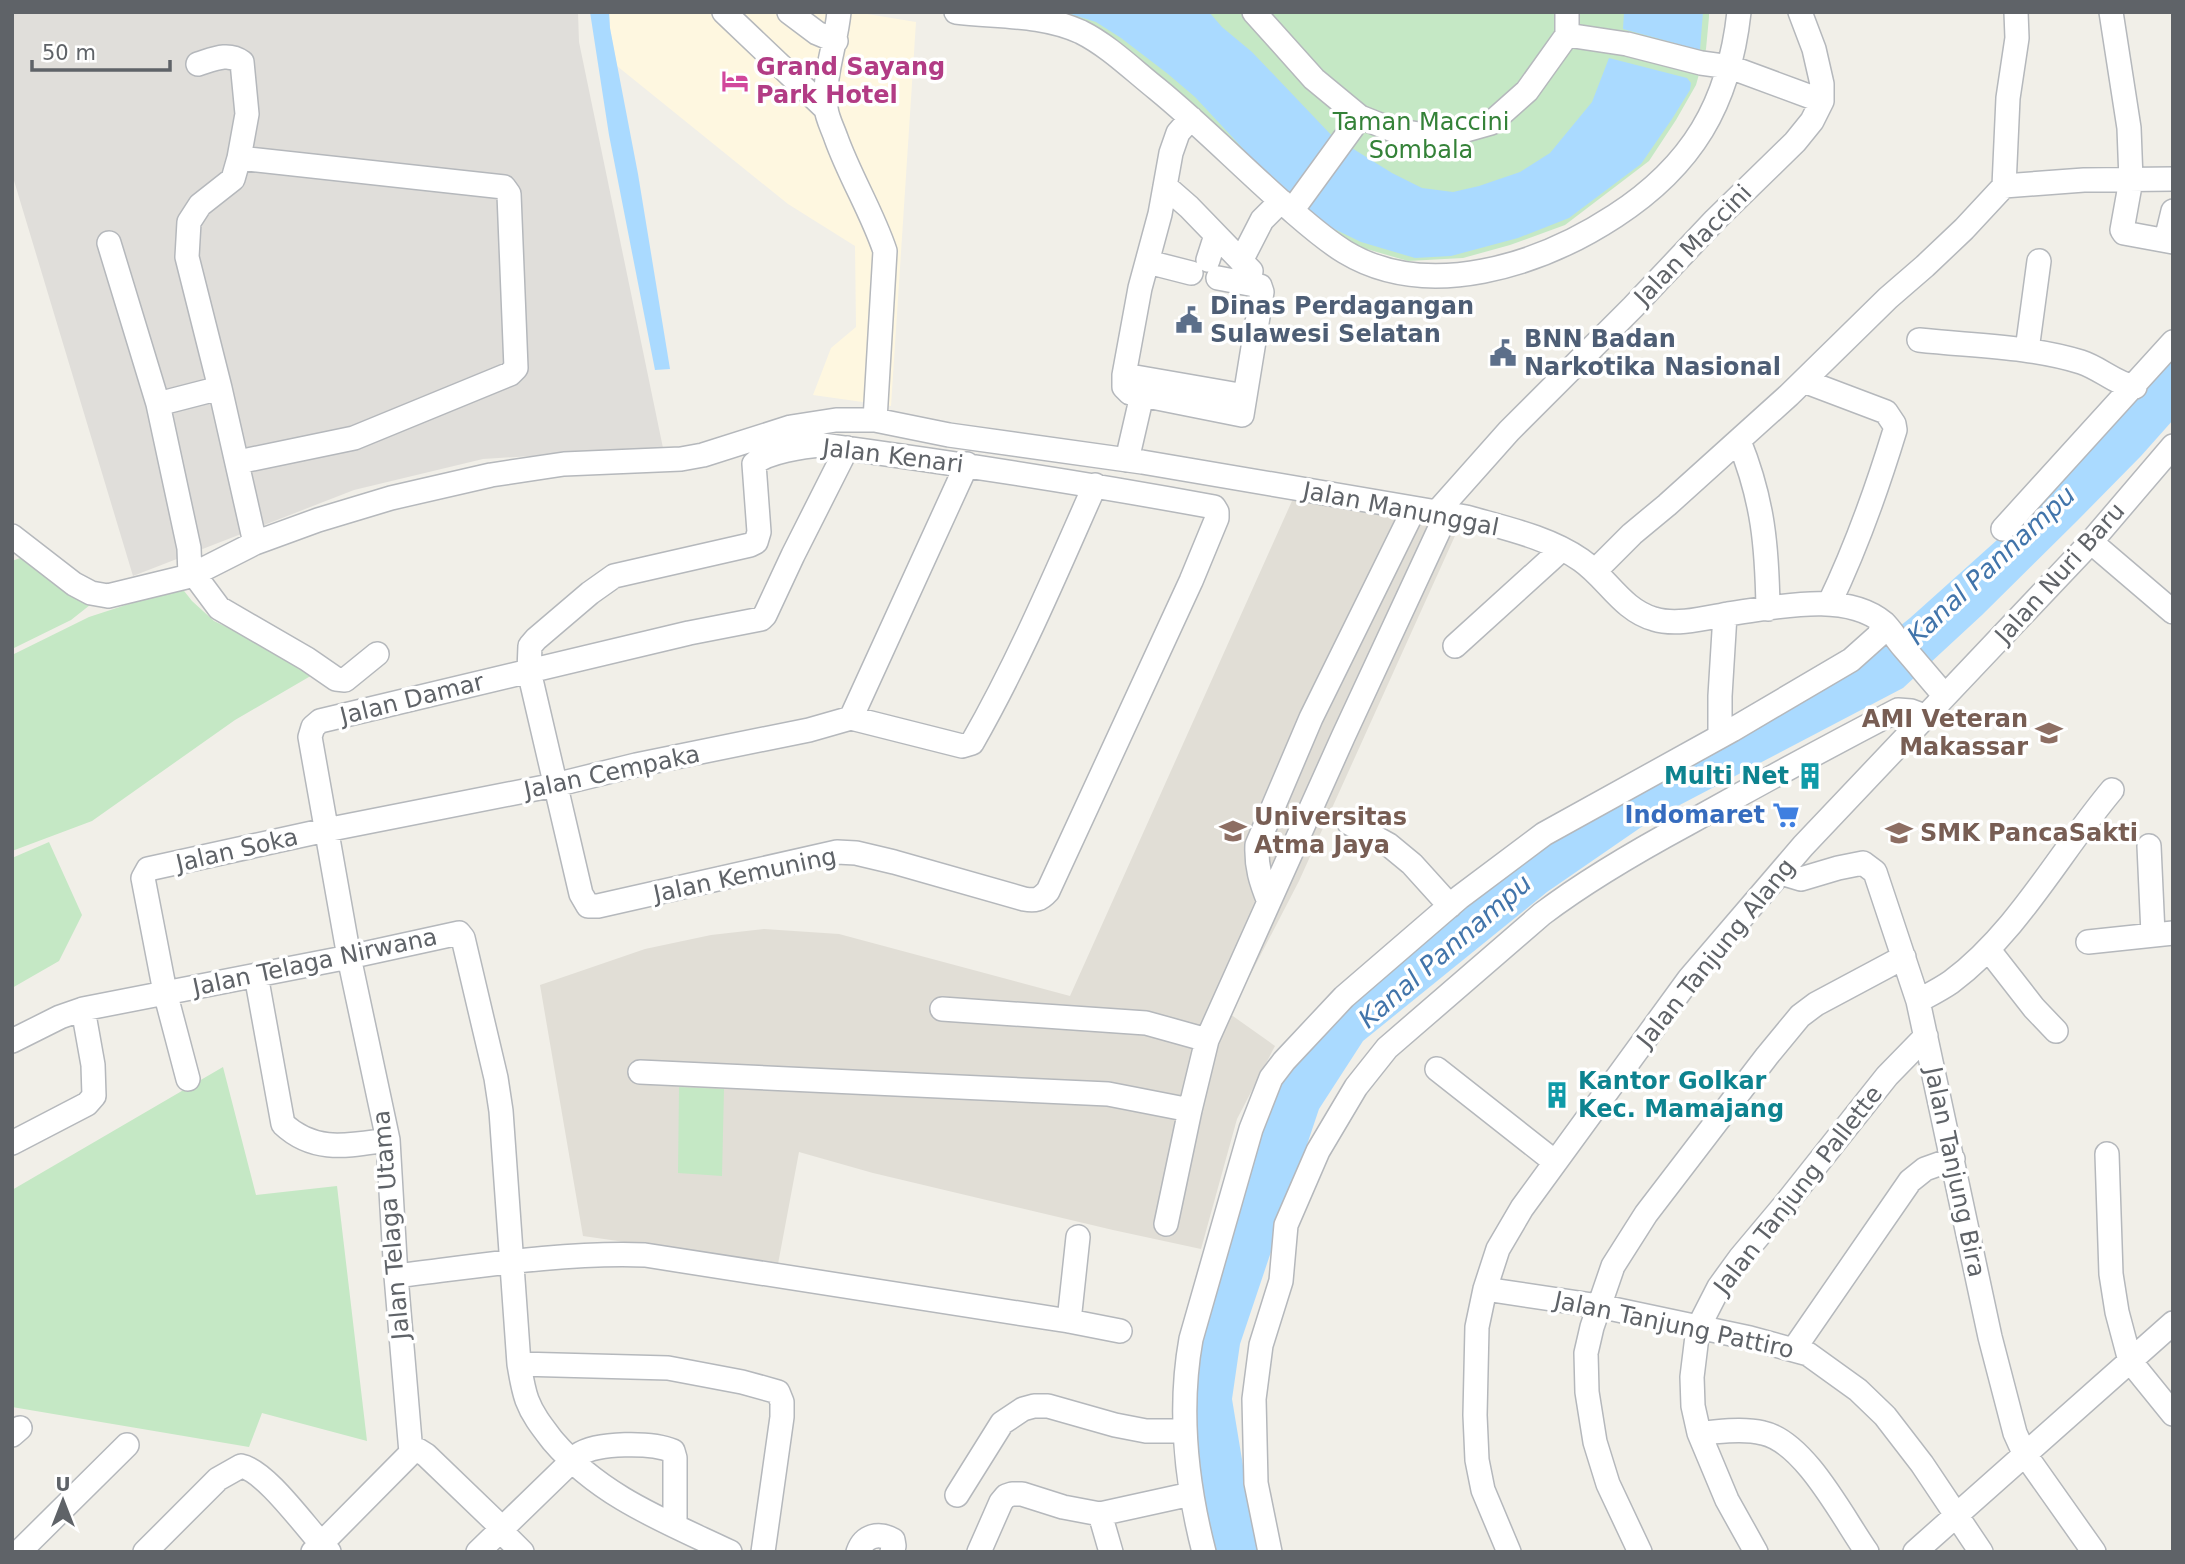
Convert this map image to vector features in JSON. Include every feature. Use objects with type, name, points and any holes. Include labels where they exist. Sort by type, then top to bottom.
[{"type":"street","points":[[724,12],[826,109]]},
{"type":"street","points":[[789,12],[817,33],[836,41]]},
{"type":"street","points":[[839,12],[826,90],[826,109],[885,251],[875,421]]},
{"type":"street","points":[[956,12],[1038,19],[1080,32],[1110,50],[1191,118],[1330,242],[1365,262],[1422,274],[1461,274],[1499,268],[1535,257],[1573,240],[1632,205],[1650,191],[1680,161],[1710,116],[1721,94],[1730,67],[1739,12]]},
{"type":"street","points":[[1254,12],[1355,123],[1426,135],[1459,132],[1491,123],[1527,91],[1567,24],[1627,44],[1701,63],[1730,67],[1822,101],[1822,84],[1814,49],[1800,12]]},
{"type":"street","points":[[1595,571],[1632,534],[1804,381],[1888,298],[1964,229],[2004,186],[2008,98],[2017,38],[2017,12]]},
{"type":"street","points":[[2111,12],[2129,128],[2131,180],[2122,230],[2124,233],[2169,241],[2173,211]]},
{"type":"street","points":[[198,64],[224,56],[234,57],[242,62],[247,114],[239,158],[233,178],[200,205],[188,222],[187,257],[238,462],[255,543]]},
{"type":"street","name":"Jalan Maccini","points":[[1166,1224],[1207,1040],[1422,566],[1442,512],[1509,431],[1794,142],[1812,121],[1822,101]]},
{"type":"street","points":[[1191,118],[1178,133],[1171,153],[1140,288],[1124,375],[1124,387],[1130,393],[1191,396]]},
{"type":"street","points":[[1241,261],[1262,220],[1290,206],[1355,123]]},
{"type":"street","points":[[238,462],[354,438],[510,374],[516,368],[509,194],[504,187],[239,158]]},
{"type":"street","points":[[2004,186],[2084,180],[2173,179]]},
{"type":"street","points":[[1165,186],[1251,271],[1249,284]]},
{"type":"street","points":[[1206,270],[1216,234]]},
{"type":"street","points":[[109,243],[158,404],[192,574],[219,608],[336,678],[345,680],[377,654]]},
{"type":"street","points":[[2027,349],[2039,261]]},
{"type":"street","points":[[1124,375],[1242,415],[1262,292],[1260,286],[1206,270],[1148,262]]},
{"type":"street","points":[[1919,340],[2027,349],[2084,363],[2134,387]]},
{"type":"street","points":[[2003,529],[2173,342]]},
{"type":"street","points":[[1804,381],[1886,412],[1895,430],[1874,496],[1829,604]]},
{"type":"street","points":[[158,404],[220,388]]},
{"type":"street","points":[[1127,460],[1142,395]]},
{"type":"street","name":"Jalan Manunggal","points":[[12,536],[74,584],[91,593],[108,596],[192,574],[255,543],[318,520],[391,498],[491,475],[564,464],[681,459],[703,455],[791,427],[836,419],[875,421],[1442,512],[1499,527],[1562,549],[1595,571],[1625,603],[1640,614],[1657,620],[1829,604],[1859,610],[1885,625],[1945,696]]},
{"type":"street","points":[[1739,441],[1749,466],[1762,515],[1768,609]]},
{"type":"street","name":"Jalan Kenari","points":[[555,785],[530,671],[530,646],[590,593],[614,576],[756,542],[759,532],[753,467],[759,459],[822,445],[967,464],[1214,507],[1217,518],[1191,581],[1048,891],[1035,901],[1024,899]]},
{"type":"street","name":"Jalan Nuri Baru","points":[[1945,696],[2091,542],[2173,446]]},
{"type":"street","name":"Jalan Damar","points":[[349,957],[310,737],[313,727],[320,721],[689,633],[761,619],[847,448]]},
{"type":"street","points":[[967,464],[851,718],[962,746],[972,743],[1026,642],[1095,485]]},
{"type":"street","points":[[1269,902],[1259,878],[1257,845],[1311,718],[1414,509]]},
{"type":"street","points":[[2091,542],[2173,612]]},
{"type":"street","points":[[1395,547],[1422,566]]},
{"type":"street","points":[[1455,646],[1562,549]]},
{"type":"street","points":[[1720,736],[1725,615]]},
{"type":"street","points":[[1204,1552],[1191,1494],[1184,1432],[1185,1385],[1191,1339],[1251,1129],[1271,1078],[1332,1008],[1450,906],[1518,852],[1544,834],[1851,660],[1885,625]]},
{"type":"street","name":"Jalan Tanjung Alang","points":[[1509,1552],[1483,1490],[1477,1460],[1475,1403],[1478,1327],[1485,1289],[1498,1249],[1522,1208],[1689,979],[1803,846],[1945,696]]},
{"type":"street","points":[[1270,1552],[1256,1483],[1254,1399],[1261,1345],[1281,1281],[1286,1225],[1318,1151],[1356,1087],[1387,1048],[1560,900],[1672,831],[1898,710],[1927,717]]},
{"type":"street","name":"Jalan Cempaka","points":[[326,830],[555,785],[636,765],[809,730],[851,718]]},
{"type":"street","name":"Jalan Kemuning","points":[[555,785],[581,894],[588,906],[622,901],[837,852],[856,853],[894,862],[1024,899]]},
{"type":"street","points":[[1918,1001],[1950,982],[1988,949],[2112,790]]},
{"type":"street","points":[[1349,823],[1390,845],[1412,864],[1450,906]]},
{"type":"street","name":"Jalan Soka","points":[[165,992],[143,878],[148,869],[326,830]]},
{"type":"street","points":[[2088,942],[2163,933],[2149,846]]},
{"type":"street","name":"Jalan Tanjung Bira","points":[[1781,873],[1801,879],[1838,867],[1863,863],[1875,872],[1918,1001],[1990,1337],[2015,1433],[2024,1454],[2094,1552]]},
{"type":"street","name":"Jalan Telaga Nirwana","points":[[12,1041],[60,1017],[83,1009],[459,933],[463,938],[496,1078],[513,1262]]},
{"type":"street","points":[[1988,949],[2034,1008],[2056,1031]]},
{"type":"street","name":"Jalan Telaga Utama","points":[[349,957],[388,1140],[411,1453]]},
{"type":"street","points":[[1640,1552],[1608,1484],[1595,1442],[1587,1392],[1586,1353],[1613,1266],[1646,1214],[1800,1016],[1816,1004],[1904,957]]},
{"type":"street","points":[[256,975],[283,1124],[299,1135],[334,1147],[388,1140]]},
{"type":"street","points":[[165,992],[188,1079]]},
{"type":"street","points":[[12,1143],[87,1104],[94,1096],[93,1065],[83,1009]]},
{"type":"street","points":[[943,1009],[1146,1023],[1207,1040]]},
{"type":"street","name":"Jalan Tanjung Pallette","points":[[1756,1552],[1727,1500],[1699,1433],[1693,1406],[1692,1377],[1698,1328],[1719,1287],[1740,1258],[1887,1076],[1926,1036]]},
{"type":"street","points":[[1437,1069],[1555,1162]]},
{"type":"street","points":[[640,1072],[1108,1094],[1190,1110]]},
{"type":"street","points":[[2107,1154],[2112,1290],[2130,1362],[2173,1414]]},
{"type":"street","points":[[1794,1349],[1910,1181],[1925,1169],[1953,1159]]},
{"type":"street","points":[[1069,1321],[1078,1237]]},
{"type":"street","points":[[396,1276],[513,1262],[625,1254],[669,1258],[1120,1331]]},
{"type":"street","points":[[513,1262],[519,1364],[528,1402],[539,1423],[572,1463],[606,1489],[635,1507],[730,1552]]},
{"type":"street","name":"Jalan Tanjung Pattiro","points":[[1485,1289],[1599,1306],[1808,1354],[1858,1390],[1885,1416],[1981,1552]]},
{"type":"street","points":[[1915,1552],[2173,1323]]},
{"type":"street","points":[[519,1364],[668,1368],[778,1392],[782,1402],[782,1417],[763,1552]]},
{"type":"street","points":[[957,1495],[1002,1423],[1023,1409],[1048,1406],[1096,1421],[1138,1429],[1184,1432]]},
{"type":"street","points":[[1699,1433],[1747,1431],[1764,1433],[1784,1443],[1807,1464],[1867,1552]]},
{"type":"street","points":[[19,1552],[127,1445]]},
{"type":"street","points":[[478,1552],[587,1450],[605,1446],[673,1451],[676,1458],[675,1525]]},
{"type":"street","points":[[145,1552],[218,1479],[241,1466],[249,1468],[268,1483],[321,1549],[411,1453],[418,1450],[522,1552]]},
{"type":"street","points":[[979,1552],[1001,1502],[1012,1494],[1023,1494],[1063,1507],[1100,1514],[1191,1494]]},
{"type":"street","points":[[1100,1514],[1111,1552]]},
{"type":"street","points":[[858,1552],[859,1547],[870,1537],[880,1535],[893,1540],[892,1552]]},
{"type":"shaded area","points":[[12,12],[578,12],[579,42],[663,448],[483,459],[354,490],[133,576],[12,174]]},
{"type":"shaded area","points":[[609,12],[855,12],[916,22],[891,406],[813,395],[831,348],[856,327],[855,246],[788,204],[617,66]]},
{"type":"shaded area","name":"Universitas Atma Jaya","points":[[1296,492],[1459,527],[1299,881],[1230,1014],[1275,1046],[1237,1119],[1201,1249],[873,1173],[799,1152],[778,1264],[583,1236],[540,985],[645,949],[711,935],[764,929],[839,934],[1070,996]]},
{"type":"green space","name":"Taman Maccini Sombala","points":[[1042,12],[1709,12],[1709,17],[1706,49],[1696,85],[1649,161],[1565,225],[1463,258],[1408,261],[1356,246],[1319,226],[1157,74],[1094,27]]},
{"type":"green space","points":[[20,558],[90,605],[71,620],[12,649],[12,561]]},
{"type":"green space","points":[[181,587],[214,621],[274,650],[314,674],[235,720],[92,821],[12,851],[12,655],[89,617]]},
{"type":"green space","points":[[49,842],[82,915],[59,961],[12,988],[12,858]]},
{"type":"green space","points":[[223,1067],[256,1195],[337,1186],[367,1441],[262,1413],[249,1447],[12,1407],[12,1190]]},
{"type":"green space","points":[[679,1087],[724,1089],[722,1176],[678,1173]]},
{"type":"water","points":[[590,12],[609,12],[670,369],[655,370],[609,135]]},
{"type":"water","points":[[1064,12],[1209,12],[1222,27],[1252,52],[1335,139],[1290,199],[1195,97],[1168,74],[1096,22]]},
{"type":"water","points":[[1624,12],[1703,12],[1700,50],[1623,29]]},
{"type":"water","points":[[1609,58],[1687,78],[1691,83],[1690,90],[1641,164],[1569,218],[1518,238],[1451,256],[1415,258],[1361,242],[1324,224],[1300,208],[1347,145],[1422,188],[1453,192],[1520,172],[1550,153],[1592,102]]},
{"type":"water","name":"Kanal Pannampu","points":[[2173,348],[2173,420],[2077,521],[1903,688],[1653,819],[1547,892],[1363,1041],[1319,1109],[1240,1344],[1232,1399],[1248,1496],[1261,1552],[1208,1552],[1191,1429],[1194,1349],[1274,1088],[1341,1006],[1529,848],[1844,671],[1910,618],[2016,523]]},
{"type":"place","name":"Grand Sayang Park Hotel","points":[[735,81]]},
{"type":"place","name":"Dinas Perdagangan Sulawesi Selatan","points":[[1189,320]]},
{"type":"place","name":"BNN Badan Narkotika Nasional","points":[[1503,353]]},
{"type":"place","name":"AMI Veteran Makassar","points":[[2049,733]]},
{"type":"place","name":"Multi Net","points":[[1810,776]]},
{"type":"place","name":"Indomaret","points":[[1786,815]]},
{"type":"place","name":"Universitas Atma Jaya","points":[[1233,831]]},
{"type":"place","name":"SMK PancaSakti","points":[[1899,833]]},
{"type":"place","name":"Kantor Golkar Kec. Mamajang","points":[[1557,1095]]}]
